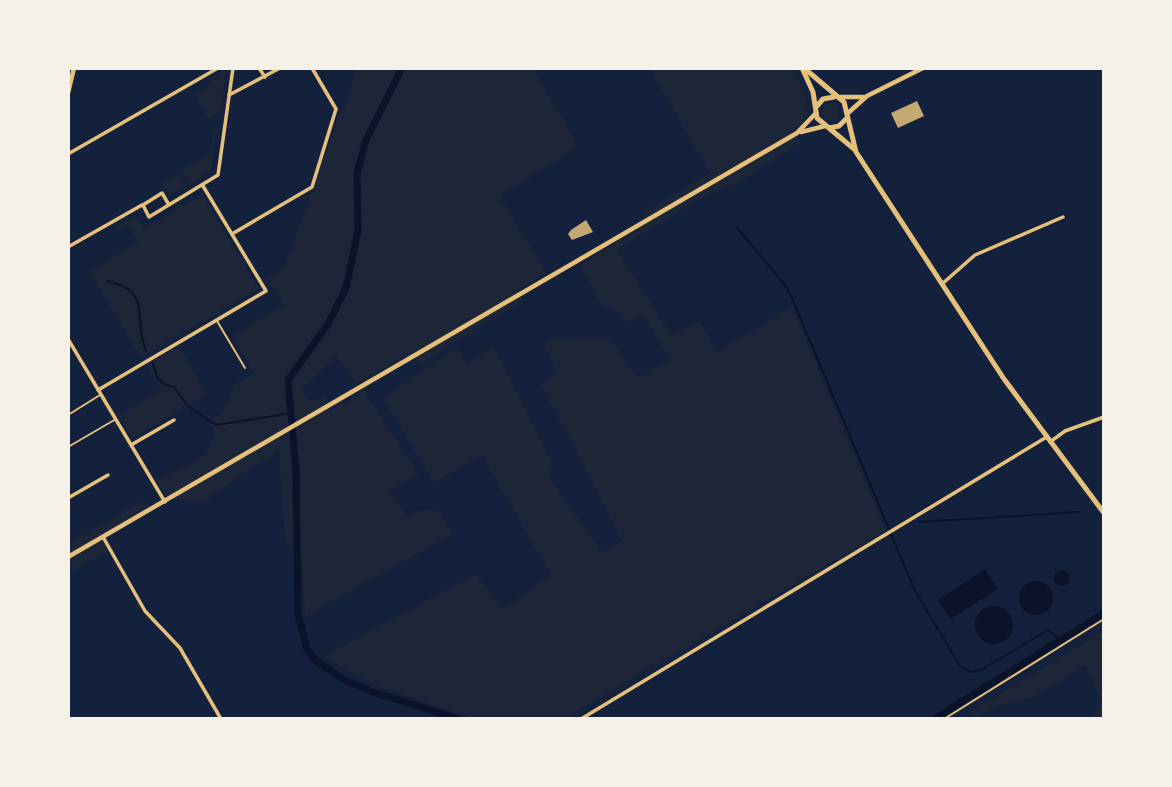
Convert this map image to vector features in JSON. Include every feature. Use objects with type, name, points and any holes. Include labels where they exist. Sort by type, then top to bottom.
[{"type":"main road","points":[[803,68],[846,106],[856,152]]},
{"type":"main road","points":[[803,68],[820,123],[856,152],[1047,441],[1104,513]]},
{"type":"main road","points":[[817,109],[823,99],[837,97]]},
{"type":"main road","points":[[827,127],[839,126],[847,117]]},
{"type":"street","points":[[68,93],[74,68]]},
{"type":"street","points":[[68,154],[218,68]]},
{"type":"street","points":[[143,205],[149,217],[216,178],[220,170],[233,68]]},
{"type":"street","points":[[259,68],[265,77]]},
{"type":"street","points":[[229,95],[280,68]]},
{"type":"street","points":[[232,234],[312,187],[336,109],[312,68]]},
{"type":"street","points":[[847,117],[867,96],[923,68]]},
{"type":"street","points":[[837,97],[867,96]]},
{"type":"street","points":[[797,133],[817,109]]},
{"type":"street","points":[[68,557],[797,133],[827,127]]},
{"type":"street","points":[[100,392],[266,291],[203,186]]},
{"type":"street","points":[[68,247],[162,193],[169,205]]},
{"type":"street","points":[[942,284],[975,255],[1063,218]]},
{"type":"street","points":[[68,340],[165,502]]},
{"type":"street","points":[[581,719],[1047,441],[1065,431],[1104,417]]},
{"type":"street","points":[[131,445],[174,419]]},
{"type":"street","points":[[68,498],[108,475]]},
{"type":"street","points":[[103,537],[145,611],[180,648],[221,719]]},
{"type":"lane","points":[[217,320],[246,368]]},
{"type":"lane","points":[[68,415],[100,392]]},
{"type":"lane","points":[[68,447],[116,419]]},
{"type":"path","points":[[944,719],[1104,619]]},
{"type":"shaded area","points":[[356,68],[533,68],[578,146],[500,197],[547,273],[516,291],[523,300],[421,364],[408,354],[357,384],[336,356],[302,389],[307,401],[326,397],[330,411],[364,390],[419,474],[390,490],[406,517],[428,508],[439,511],[453,534],[305,617],[301,545],[285,542],[279,450],[205,501],[166,498],[156,481],[207,454],[215,433],[207,417],[221,416],[235,384],[254,373],[232,335],[283,305],[267,278],[285,266],[340,113],[347,104]]},
{"type":"shaded area","points":[[649,68],[728,68],[731,72],[738,68],[791,68],[801,85],[807,102],[806,118],[793,133],[801,142],[736,184],[711,193],[617,249],[671,335],[699,321],[718,352],[792,306],[886,531],[563,719],[475,719],[375,685],[322,657],[475,574],[503,609],[551,576],[482,455],[434,483],[384,400],[386,395],[452,350],[458,350],[468,363],[494,346],[553,463],[549,477],[602,552],[622,541],[541,384],[557,371],[543,344],[556,339],[610,338],[637,378],[670,359],[643,315],[623,323],[618,312],[603,307],[580,265],[638,230],[645,211],[710,173]]},
{"type":"shaded area","points":[[226,70],[220,113],[208,119],[194,94],[212,84],[211,77]]},
{"type":"shaded area","points":[[827,103],[835,103],[840,112],[838,119],[827,121],[822,116],[822,108]]},
{"type":"shaded area","points":[[218,125],[211,171],[190,185],[182,171],[210,154],[214,128]]},
{"type":"shaded area","points":[[177,173],[185,187],[170,195],[162,183]]},
{"type":"shaded area","points":[[202,195],[259,289],[141,357],[88,271],[138,242],[129,225],[115,233],[114,228],[135,216],[144,228]]},
{"type":"shaded area","points":[[179,346],[207,395],[132,438],[118,415],[160,390],[146,365]]},
{"type":"shaded area","points":[[144,500],[145,509],[106,532],[108,552],[68,573],[68,543]]},
{"type":"shaded area","points":[[985,569],[998,589],[950,619],[938,600]]},
{"type":"shaded area","points":[[1062,570],[1068,572],[1068,584],[1062,586],[1056,584],[1054,578],[1056,572]]},
{"type":"shaded area","points":[[1036,581],[1048,586],[1053,598],[1048,610],[1036,615],[1024,610],[1019,598],[1024,586]]},
{"type":"shaded area","points":[[994,606],[1008,611],[1013,625],[1008,639],[994,644],[980,639],[975,625],[980,611]]},
{"type":"shaded area","points":[[1104,631],[1104,719],[1090,719],[1102,702],[1085,665],[1032,698],[1002,704],[974,719],[969,712]]},
{"type":"building","points":[[917,101],[924,116],[898,128],[891,113]]},
{"type":"building","points":[[586,220],[593,232],[572,240],[568,234]]},
{"type":"waterway","points":[[402,68],[366,140],[357,173],[358,231],[346,288],[328,324],[288,380],[296,470],[298,615],[307,649],[316,661],[343,679],[370,691],[459,719]]},
{"type":"waterway","points":[[737,228],[783,282],[792,298],[915,591],[960,666],[970,672],[981,670],[1048,630],[1061,640]]},
{"type":"waterway","points":[[107,281],[122,286],[136,299],[146,351]]},
{"type":"waterway","points":[[152,361],[157,377],[164,384],[174,387],[188,406],[216,425],[292,413]]},
{"type":"waterway","points":[[920,522],[1079,512]]},
{"type":"waterway","points":[[934,719],[1104,613]]}]
